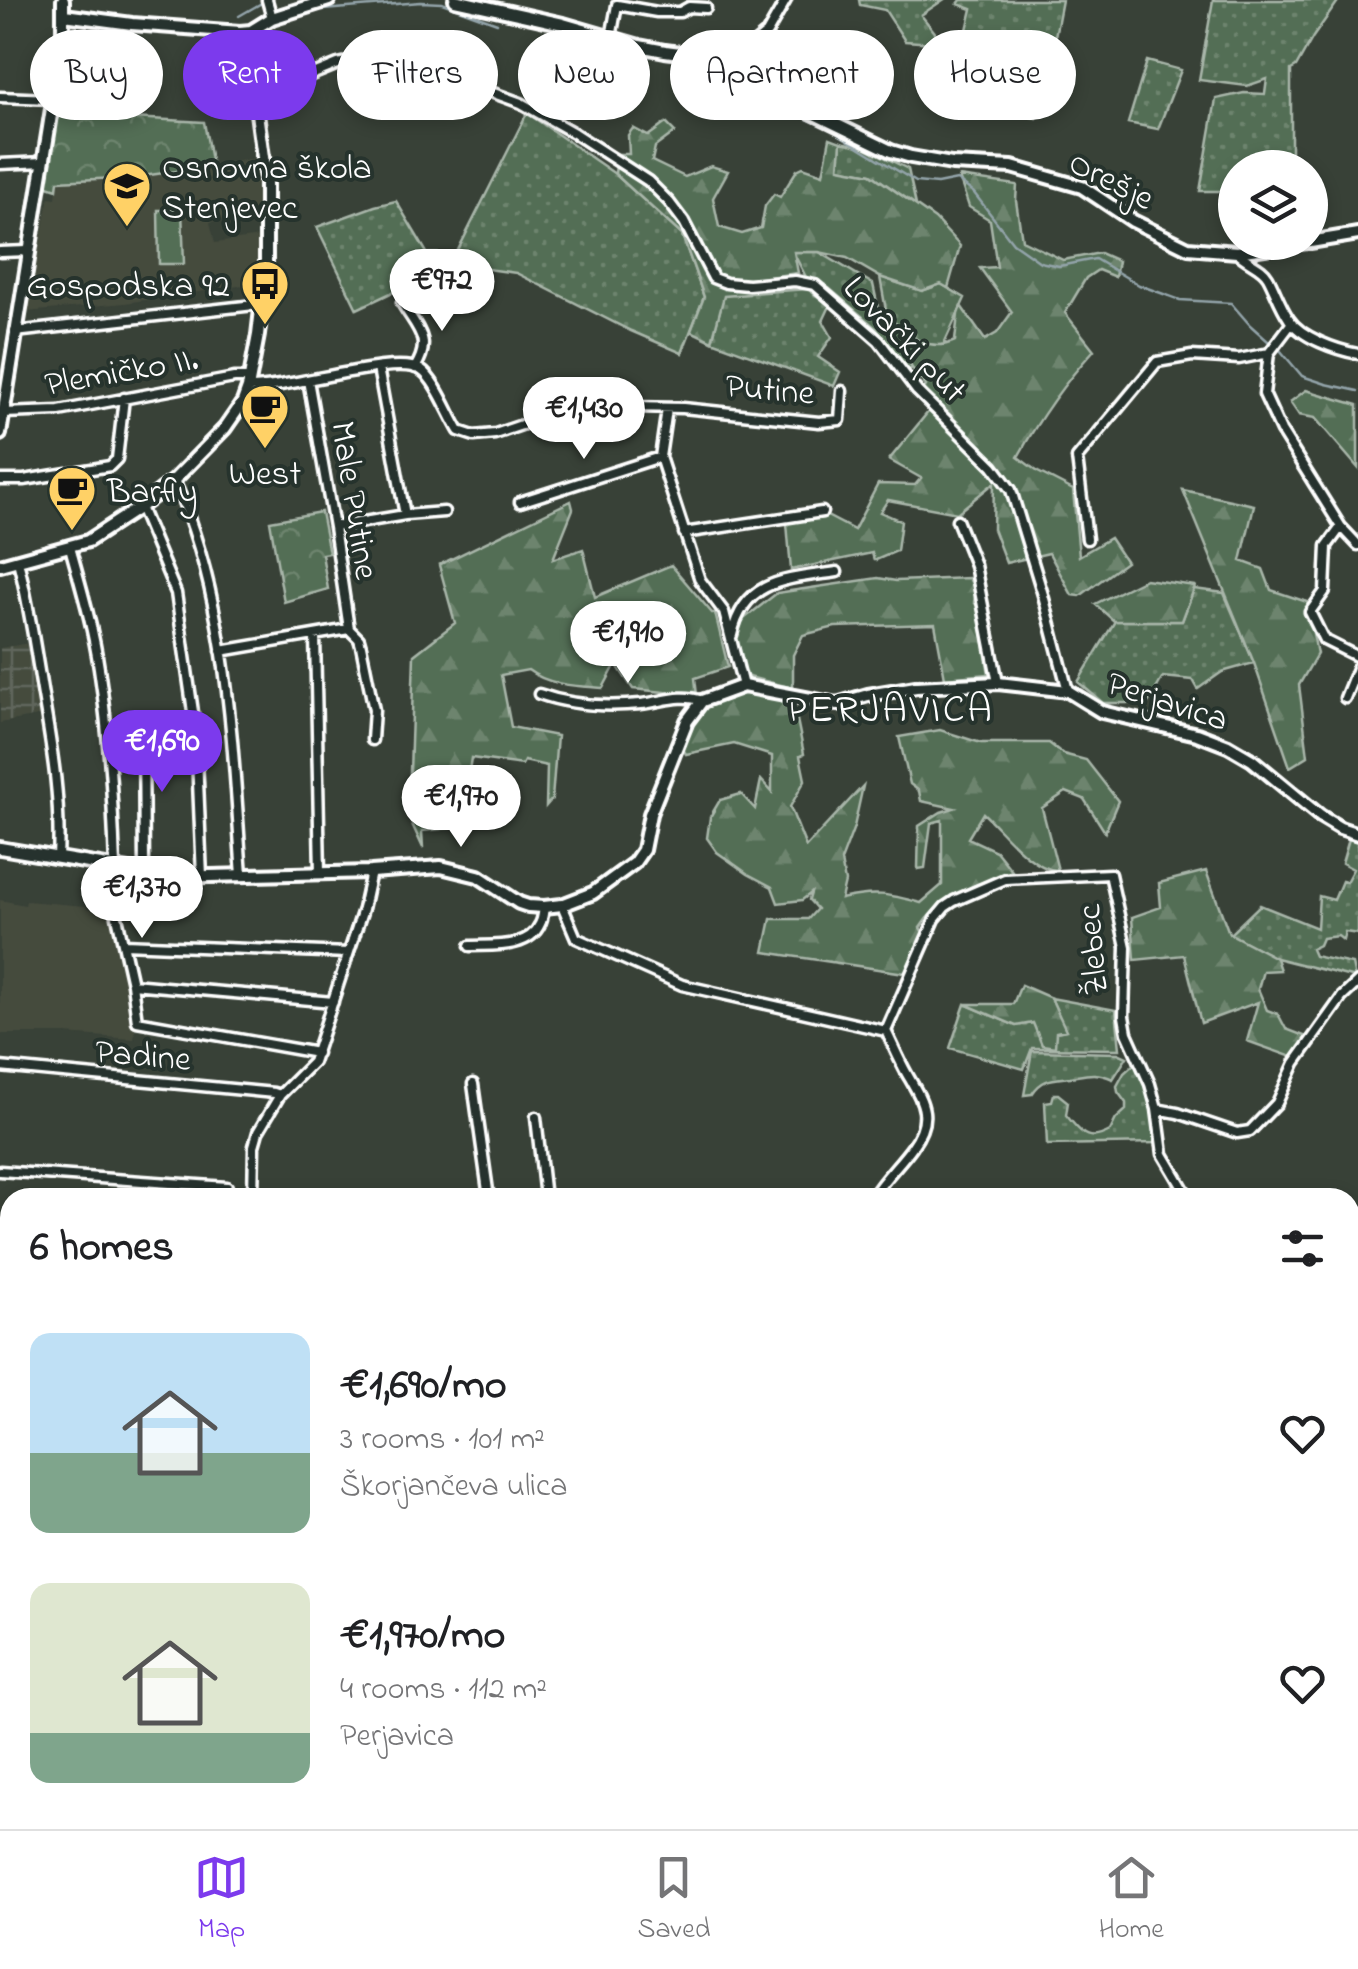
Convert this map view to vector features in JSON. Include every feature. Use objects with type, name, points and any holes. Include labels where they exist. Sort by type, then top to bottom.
[{"type":"street","points":[[63,0],[63,30]]},
{"type":"street","points":[[253,30],[272,18],[329,0]]},
{"type":"street","points":[[455,0],[584,30]]},
{"type":"street","points":[[769,30],[786,0]]},
{"type":"street","points":[[267,2],[272,18]]},
{"type":"street","points":[[612,30],[617,2],[658,12],[706,8]]},
{"type":"street","points":[[64,15],[213,30]]},
{"type":"street","name":"Lovački put","points":[[317,73],[356,60],[383,71],[488,92],[521,103],[648,181],[684,222],[714,278],[748,285],[795,281],[815,286],[879,341],[917,391],[1010,490],[1068,692]]},
{"type":"street","points":[[0,98],[30,99]]},
{"type":"street","points":[[0,434],[49,120]]},
{"type":"street","points":[[0,565],[88,541],[174,480],[225,428],[243,402],[263,304],[267,254],[266,180],[258,120]]},
{"type":"street","name":"Orešje","points":[[827,120],[891,151],[929,161],[1012,167],[1082,187],[1133,221],[1188,248],[1218,250]]},
{"type":"street","points":[[0,164],[44,162]]},
{"type":"street","name":"Orešje","points":[[1328,239],[1358,234]]},
{"type":"street","points":[[0,252],[28,251]]},
{"type":"street","points":[[1244,260],[1267,274],[1291,324],[1332,348],[1358,354]]},
{"type":"street","points":[[249,383],[266,388],[378,368],[415,368],[424,354],[425,342],[402,302]]},
{"type":"street","points":[[0,345],[14,338],[263,304]]},
{"type":"street","points":[[1291,324],[1269,353],[1264,394],[1280,431],[1340,527],[1358,544]]},
{"type":"street","points":[[1087,538],[1077,458],[1157,362],[1192,356],[1239,359],[1269,353]]},
{"type":"street","points":[[378,368],[404,514]]},
{"type":"street","name":"Putine","points":[[415,368],[423,371],[433,384],[459,430],[474,436],[496,434],[578,406],[683,408],[820,422],[840,420],[842,391]]},
{"type":"street","name":"Plemičko II.","points":[[1,419],[234,378],[249,383]]},
{"type":"street","name":"Male Putine","points":[[308,380],[348,629],[359,639],[374,710],[372,740]]},
{"type":"street","points":[[0,480],[43,478],[116,462],[124,398]]},
{"type":"street","points":[[0,848],[172,877],[448,868],[478,876],[519,902],[544,908],[593,892],[634,863],[643,850],[650,814],[687,722],[702,702],[743,686],[724,612],[700,580],[660,458],[666,409]]},
{"type":"street","points":[[520,502],[660,458]]},
{"type":"street","points":[[174,480],[202,563],[221,651],[242,875]]},
{"type":"street","points":[[140,506],[176,592],[196,733],[202,877]]},
{"type":"street","points":[[334,527],[404,514],[444,512]]},
{"type":"street","points":[[684,534],[822,512]]},
{"type":"street","points":[[957,520],[975,565],[998,684]]},
{"type":"street","points":[[1340,527],[1326,546],[1325,591],[1310,612],[1324,640],[1358,658]]},
{"type":"street","points":[[70,547],[99,668],[115,825],[110,867],[137,1022],[316,1053]]},
{"type":"street","points":[[18,562],[28,600],[56,778],[60,811],[58,858]]},
{"type":"street","points":[[731,639],[735,620],[747,600],[765,587],[778,580],[837,572]]},
{"type":"street","name":"Male Putine","points":[[221,651],[348,629]]},
{"type":"street","points":[[314,636],[320,873]]},
{"type":"street","points":[[1345,698],[1358,666]]},
{"type":"street","name":"Perjavica","points":[[743,686],[824,704],[916,687],[998,684],[1068,692],[1102,712],[1197,734],[1228,746],[1252,760],[1330,822],[1358,834]]},
{"type":"street","points":[[539,694],[598,704],[642,704],[684,697],[702,702]]},
{"type":"street","points":[[143,718],[144,873]]},
{"type":"street","points":[[253,1188],[258,1132],[280,1095],[314,1062],[371,872]]},
{"type":"street","name":"Žlebec","points":[[886,1031],[935,919],[945,907],[1006,879],[1110,874],[1126,947],[1125,1026],[1150,1084],[1163,1154],[1183,1188]]},
{"type":"street","points":[[562,905],[576,938],[662,978],[886,1031],[922,1097],[924,1114],[918,1138],[880,1188]]},
{"type":"street","points":[[470,946],[520,942],[536,930],[544,908]]},
{"type":"street","points":[[124,944],[348,953]]},
{"type":"street","points":[[1156,1109],[1237,1133],[1250,1131],[1278,1103],[1295,1063],[1337,1003],[1358,982]]},
{"type":"street","points":[[132,984],[333,1002]]},
{"type":"street","name":"Padine","points":[[0,1067],[280,1095]]},
{"type":"street","points":[[473,1084],[488,1188]]},
{"type":"street","points":[[536,1118],[544,1188]]},
{"type":"street","points":[[0,1171],[227,1187]]},
{"type":"shaded area","name":"Osnovna škola Stenjevec","points":[[257,158],[260,213],[210,222],[215,243],[260,237],[258,283],[125,303],[26,312],[30,290],[39,292],[41,282],[33,279],[49,197],[56,198],[58,181],[136,177]]},
{"type":"shaded area","points":[[30,643],[43,715],[0,723],[0,648]]},
{"type":"shaded area","points":[[0,900],[97,910],[109,906],[136,1025],[134,1039],[0,1034]]},
{"type":"green space","points":[[859,0],[943,0],[921,15],[933,30],[914,30],[914,42],[905,41],[885,10],[860,5]]},
{"type":"green space","points":[[961,0],[1062,0],[1056,30],[967,30],[972,9],[958,4]]},
{"type":"green space","points":[[1213,0],[1339,0],[1291,70],[1291,150],[1218,150],[1218,191],[1200,191],[1216,99],[1244,93],[1265,94],[1267,79],[1247,86],[1199,80]]},
{"type":"green space","points":[[1147,61],[1181,70],[1158,129],[1128,123]]},
{"type":"green space","points":[[56,120],[204,122],[212,166],[136,177],[58,181],[57,189],[48,186]]},
{"type":"green space","points":[[523,120],[537,120],[615,174],[682,235],[704,297],[682,353],[516,273],[452,264],[357,309],[317,227],[396,201],[427,253],[456,254]]},
{"type":"green space","points":[[666,123],[675,132],[655,147],[652,161],[685,177],[711,166],[728,171],[713,198],[719,227],[742,234],[761,228],[765,206],[774,194],[780,197],[797,170],[803,167],[823,174],[830,138],[841,142],[839,168],[871,174],[935,219],[960,246],[948,288],[941,284],[922,291],[880,277],[847,258],[794,252],[798,273],[761,278],[749,294],[724,296],[712,341],[691,331],[704,297],[682,235],[615,174],[617,154],[629,154],[628,135],[633,128],[648,136]]},
{"type":"green space","points":[[841,142],[864,147],[908,169],[916,205],[871,174],[839,168]]},
{"type":"green space","points":[[959,177],[1017,185],[1022,240],[1063,260],[1100,253],[1118,261],[1115,277],[1098,270],[1086,278],[1065,313],[1094,350],[1053,401],[1018,457],[1073,490],[1079,556],[1110,538],[1126,562],[1080,596],[1072,595],[1049,553],[1006,563],[993,529],[994,483],[957,513],[888,500],[880,512],[901,521],[897,551],[876,560],[872,553],[791,570],[787,523],[827,516],[854,530],[878,484],[915,485],[921,478],[889,460],[937,401],[924,389],[926,386],[883,316],[918,340],[936,345],[955,341],[961,306],[985,340],[997,333],[1012,312],[980,268],[997,267],[990,220],[969,207]]},
{"type":"green space","points":[[158,210],[182,210],[184,264],[159,264]]},
{"type":"green space","points":[[793,252],[819,252],[873,284],[878,307],[912,368],[907,372],[876,328],[829,288],[806,277]]},
{"type":"green space","points":[[880,277],[922,291],[941,284],[965,298],[943,346],[918,343],[887,316]]},
{"type":"green space","points":[[808,289],[830,306],[823,321],[832,337],[818,357],[840,372],[834,386],[712,341],[724,295]]},
{"type":"green space","points":[[1306,390],[1358,405],[1358,468],[1315,418],[1299,415],[1290,402]]},
{"type":"green space","points":[[1183,490],[1254,505],[1241,561],[1263,569],[1271,590],[1307,602],[1317,654],[1299,685],[1308,756],[1290,767],[1254,663]]},
{"type":"green space","points":[[571,501],[573,509],[553,559],[583,549],[595,597],[671,565],[715,613],[728,667],[695,678],[697,695],[633,689],[616,664],[603,688],[554,682],[528,670],[501,675],[511,727],[557,736],[552,799],[546,806],[547,766],[471,758],[460,827],[422,831],[423,848],[407,813],[414,655],[455,623],[439,565]]},
{"type":"green space","points":[[321,512],[329,553],[322,554],[328,589],[284,602],[270,521]]},
{"type":"green space","points":[[878,578],[969,578],[976,592],[974,602],[989,674],[945,678],[935,624],[835,627],[803,635],[793,655],[793,688],[745,676],[736,646],[740,622],[777,593]]},
{"type":"green space","points":[[1145,579],[1195,586],[1182,621],[1114,621],[1095,604]]},
{"type":"green space","points":[[1194,589],[1224,593],[1254,663],[1222,672],[1198,689],[1193,680],[1163,677],[1148,703],[1103,703],[1078,682],[1115,621],[1182,621]]},
{"type":"green space","points":[[741,690],[793,700],[805,780],[790,807],[806,847],[863,786],[841,861],[845,882],[841,899],[881,895],[921,903],[942,885],[942,820],[931,823],[925,868],[918,869],[919,826],[954,808],[921,801],[919,791],[910,784],[899,737],[940,730],[981,743],[1049,743],[1063,754],[1086,760],[1118,801],[1105,832],[1084,799],[1066,792],[1042,808],[1058,870],[1048,869],[1028,857],[983,813],[968,838],[996,851],[1012,871],[961,892],[938,907],[920,928],[923,932],[905,973],[764,952],[771,919],[808,919],[817,909],[809,900],[811,893],[802,900],[778,903],[772,887],[717,852],[707,838],[710,817],[720,800],[741,794],[755,809],[761,780],[772,792],[772,756],[734,744],[686,754],[682,747],[704,704]]},
{"type":"green space","points":[[1349,839],[1358,839],[1358,934],[1345,932],[1343,940],[1338,936],[1322,938],[1311,949],[1314,956],[1352,964],[1355,978],[1276,958],[1230,934],[1260,905],[1317,928],[1319,896],[1334,900],[1342,881],[1346,882],[1353,869],[1342,863]]},
{"type":"green space","points":[[1206,871],[1229,933],[1276,958],[1280,970],[1263,971],[1258,989],[1267,1010],[1278,1014],[1286,1029],[1307,1037],[1292,1057],[1247,1041],[1258,1002],[1201,1023],[1184,955],[1135,960],[1132,917],[1161,907],[1159,883]]},
{"type":"green space","points":[[1021,985],[1051,998],[1066,1030],[1056,1032],[1055,1047],[1042,1045],[1033,1023],[1016,1026],[965,1004],[1013,1004]]},
{"type":"green space","points":[[1051,998],[1116,1010],[1120,1049],[1032,1048],[1024,1069],[950,1048],[965,1004],[1016,1026],[1033,1023],[1055,1032],[1065,1030]]},
{"type":"green space","points":[[1032,1051],[1118,1053],[1127,1057],[1113,1079],[1092,1074],[1053,1079],[1024,1095]]},
{"type":"green space","points":[[1135,1063],[1152,1107],[1157,1143],[1047,1145],[1045,1102],[1058,1094],[1068,1102],[1066,1115],[1080,1131],[1089,1136],[1102,1135],[1110,1131],[1126,1110],[1117,1086]]},
{"type":"waterway","name":"Orešje","points":[[239,16],[265,1]]},
{"type":"waterway","name":"Orešje","points":[[323,10],[442,3],[497,23]]},
{"type":"waterway","name":"Orešje","points":[[810,120],[916,182],[937,184],[957,180],[974,193],[1013,243],[1040,262],[1059,266],[1095,259],[1139,285],[1180,300],[1231,303],[1269,342]]},
{"type":"waterway","name":"Orešje","points":[[1280,350],[1302,376],[1358,391]]},
{"type":"place","name":"Osnovna škola Stenjevec","points":[[127,228]]},
{"type":"place","name":"Gospodska 92","points":[[265,326]]},
{"type":"place","name":"West","points":[[265,450]]},
{"type":"place","name":"Barfly","points":[[72,532]]},
{"type":"district","name":"PERJAVICA","points":[[890,707]]}]
